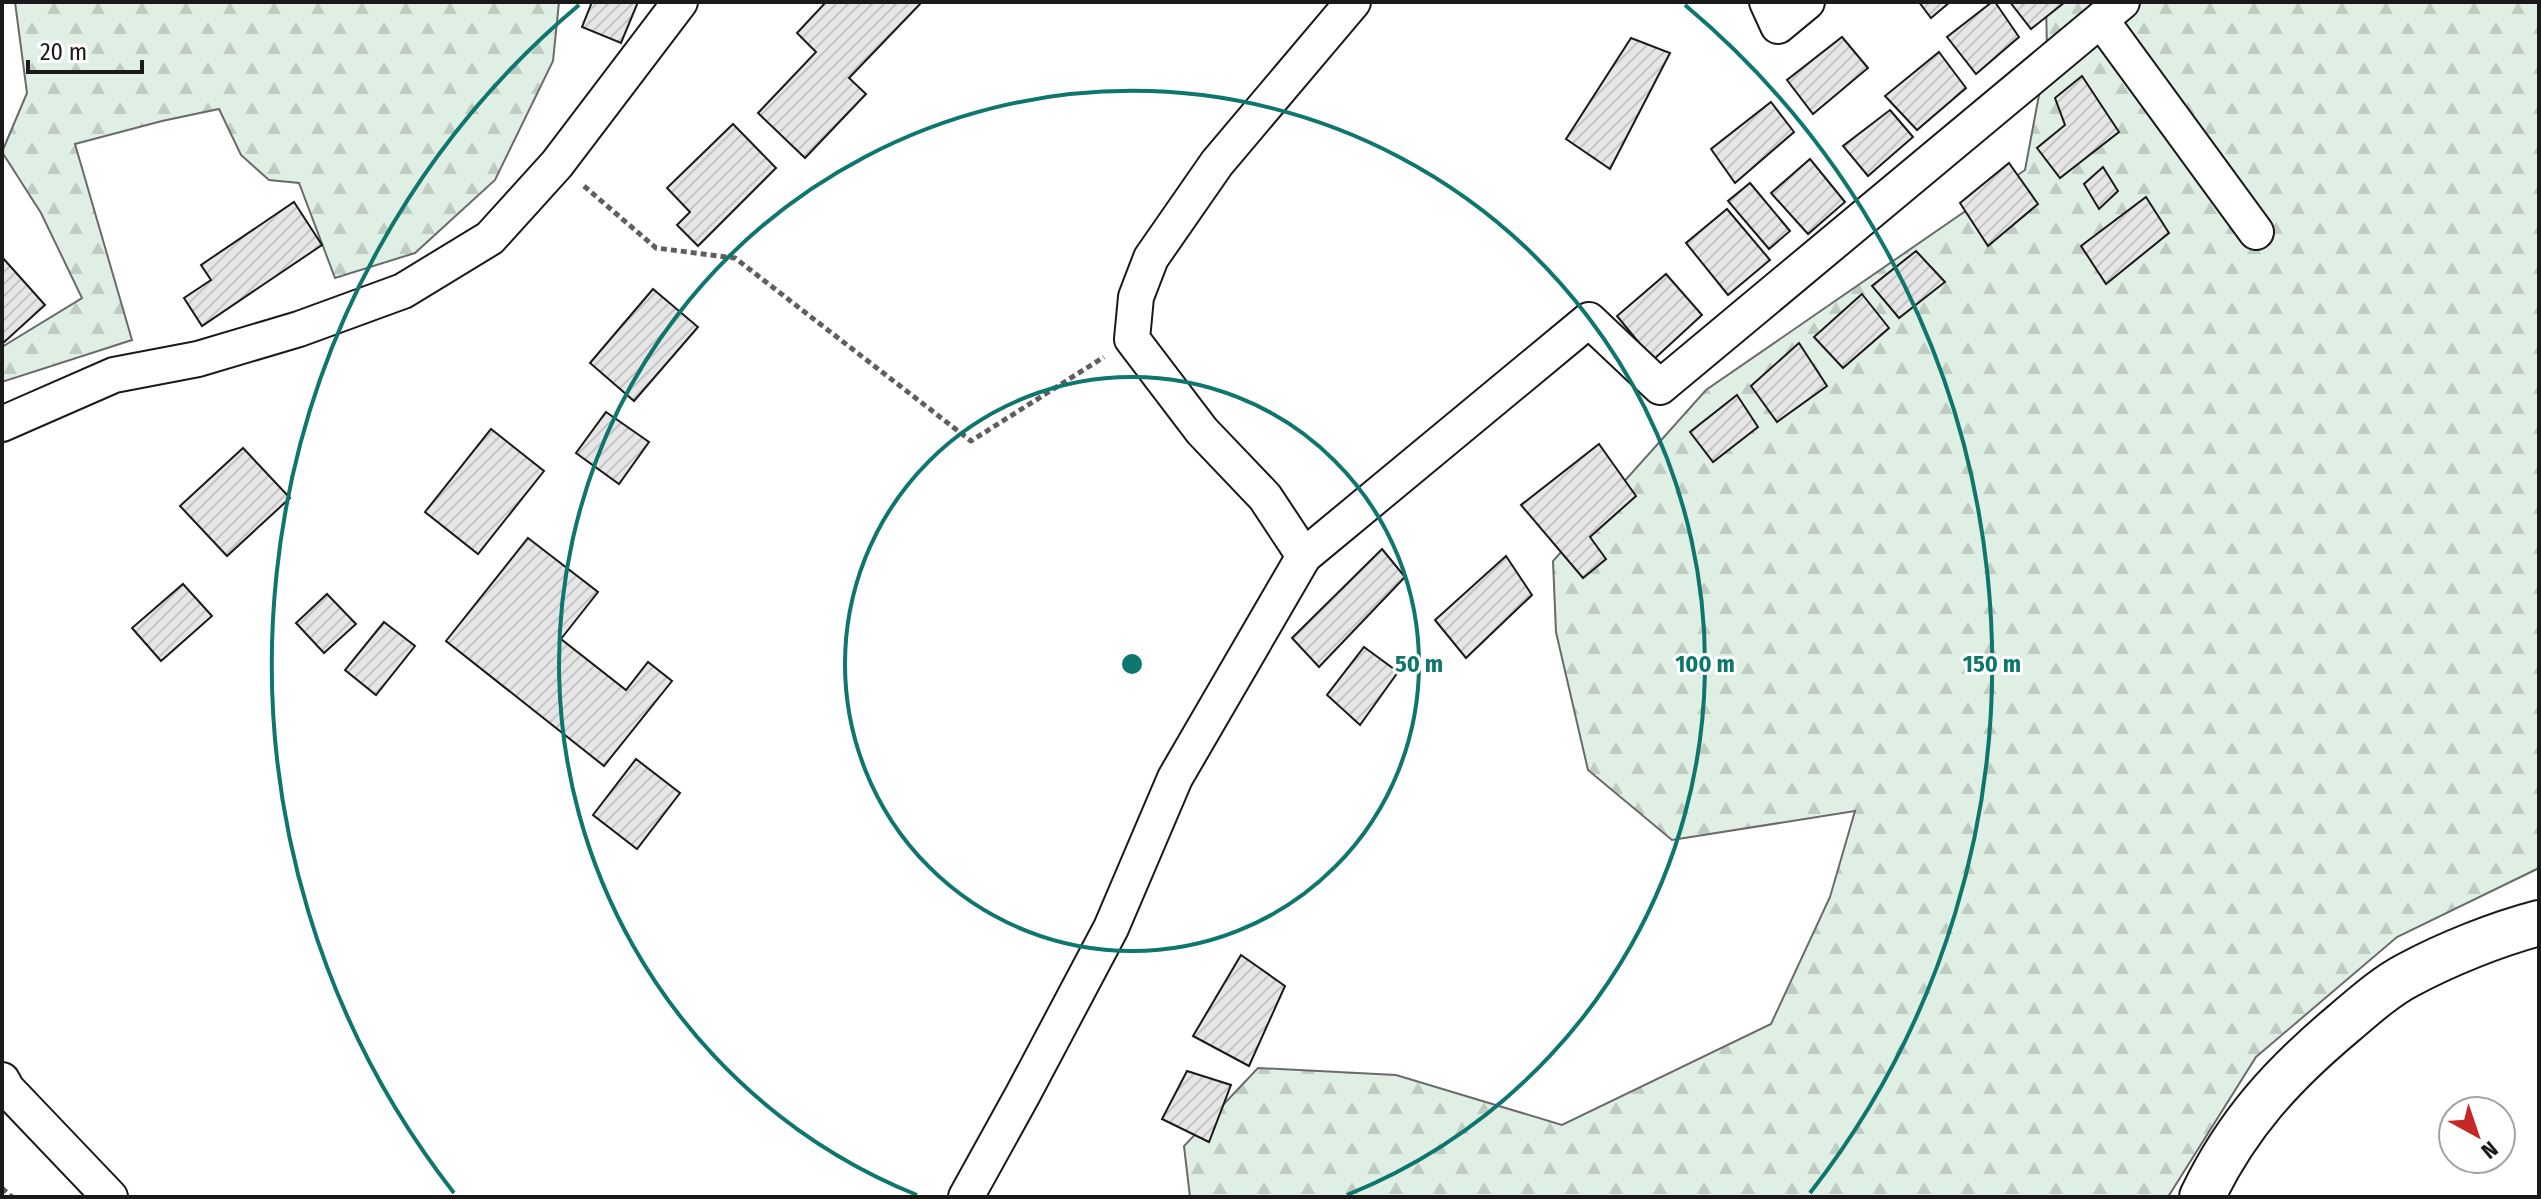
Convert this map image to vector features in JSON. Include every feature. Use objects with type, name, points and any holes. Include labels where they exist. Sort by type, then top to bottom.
[{"type":"street","points":[[2,424],[114,375],[198,359],[299,329],[403,291],[490,238],[557,164],[680,2]]},
{"type":"street","points":[[1304,556],[1265,497],[1202,431],[1132,339],[1136,297],[1151,258],[1217,163],[1353,2]]},
{"type":"street","points":[[1767,2],[1778,26],[1807,2]]},
{"type":"street","points":[[966,1197],[1111,928],[1175,778],[1304,556],[1589,320],[1660,387],[2111,11],[2256,232]]},
{"type":"street","points":[[2202,1197],[2240,1130],[2265,1097],[2366,1004],[2407,975],[2507,931],[2539,923]]},
{"type":"street","points":[[2,1080],[7,1089],[110,1197]]},
{"type":"path","points":[[557,164],[656,248],[735,258],[971,441],[1132,339]]},
{"type":"path","points":[[2,1188],[12,1197]]},
{"type":"green space","points":[[15,2],[559,2],[553,61],[495,180],[415,253],[335,278],[299,183],[269,180],[241,155],[219,109],[75,144],[132,340],[2,382],[2,347],[82,298],[41,213],[2,152],[27,93]]},
{"type":"green space","points":[[2046,2],[2539,2],[2539,868],[2397,937],[2256,1057],[2168,1197],[1190,1197],[1184,1146],[1258,1068],[1396,1075],[1562,1125],[1771,1024],[1830,897],[1855,811],[1672,840],[1588,770],[1556,632],[1553,561],[1706,390],[2025,170],[2047,52]]},
{"type":"building","points":[[592,2],[638,2],[621,43],[582,27]]},
{"type":"building","points":[[826,2],[922,2],[849,78],[866,94],[805,158],[758,113],[816,52],[797,33]]},
{"type":"building","points":[[1919,2],[1950,2],[1931,18]]},
{"type":"building","points":[[1992,2],[2019,37],[1976,74],[1947,37]]},
{"type":"building","points":[[2010,2],[2065,2],[2031,29]]},
{"type":"building","points":[[1842,37],[1868,68],[1813,114],[1787,80]]},
{"type":"building","points":[[1631,38],[1670,53],[1610,169],[1566,139]]},
{"type":"building","points":[[1939,52],[1966,88],[1917,130],[1885,96]]},
{"type":"building","points":[[2082,76],[2119,132],[2060,178],[2037,148],[2065,125],[2055,98]]},
{"type":"building","points":[[1771,102],[1794,132],[1735,183],[1711,149]]},
{"type":"building","points":[[1890,110],[1913,137],[1868,176],[1843,146]]},
{"type":"building","points":[[733,124],[776,168],[698,246],[677,225],[690,212],[667,188]]},
{"type":"building","points":[[1810,159],[1845,202],[1808,234],[1771,193]]},
{"type":"building","points":[[2009,163],[2038,204],[1988,246],[1960,203]]},
{"type":"building","points":[[2103,167],[2118,191],[2099,209],[2084,184]]},
{"type":"building","points":[[1750,183],[1790,231],[1769,249],[1728,201]]},
{"type":"building","points":[[2146,197],[2169,233],[2106,284],[2081,246]]},
{"type":"building","points":[[294,202],[322,245],[202,326],[184,298],[211,280],[201,265]]},
{"type":"building","points":[[1727,209],[1770,260],[1728,295],[1686,243]]},
{"type":"building","points":[[1916,251],[1945,282],[1899,318],[1872,286]]},
{"type":"building","points":[[2,257],[45,305],[2,344]]},
{"type":"building","points":[[1666,274],[1702,315],[1653,360],[1617,316]]},
{"type":"building","points":[[653,289],[698,327],[634,401],[590,363]]},
{"type":"building","points":[[1862,294],[1889,328],[1843,368],[1814,337]]},
{"type":"building","points":[[1799,343],[1827,386],[1777,422],[1751,386]]},
{"type":"building","points":[[1737,395],[1758,427],[1713,462],[1690,432]]},
{"type":"building","points":[[606,412],[649,442],[619,484],[576,453]]},
{"type":"building","points":[[491,429],[544,471],[478,554],[425,512]]},
{"type":"building","points":[[1599,444],[1636,496],[1590,537],[1606,559],[1583,578],[1521,505]]},
{"type":"building","points":[[243,448],[290,498],[227,556],[180,506]]},
{"type":"building","points":[[528,538],[598,592],[561,639],[626,690],[648,662],[672,681],[604,766],[446,641]]},
{"type":"building","points":[[1382,549],[1405,577],[1319,667],[1292,638]]},
{"type":"building","points":[[1506,556],[1532,595],[1466,658],[1435,620]]},
{"type":"building","points":[[183,584],[212,616],[161,661],[132,628]]},
{"type":"building","points":[[327,594],[356,624],[324,653],[296,623]]},
{"type":"building","points":[[384,622],[415,646],[376,695],[345,670]]},
{"type":"building","points":[[1364,647],[1398,672],[1360,725],[1327,695]]},
{"type":"building","points":[[636,759],[680,793],[637,849],[593,815]]},
{"type":"building","points":[[1241,955],[1285,986],[1249,1066],[1193,1036]]},
{"type":"building","points":[[1187,1071],[1231,1085],[1209,1142],[1162,1119]]}]
